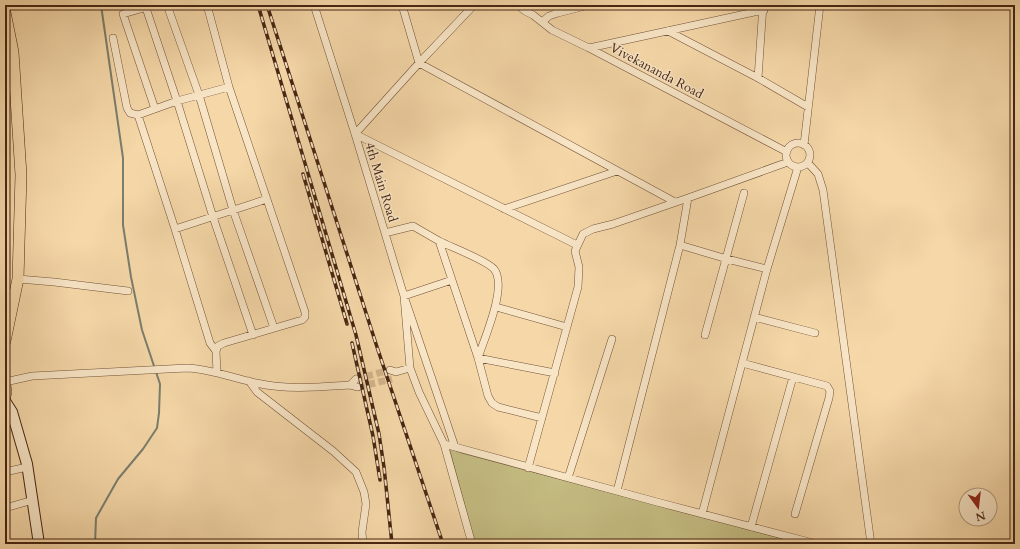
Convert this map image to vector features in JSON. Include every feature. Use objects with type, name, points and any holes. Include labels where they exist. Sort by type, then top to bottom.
[{"type":"main road","points":[[5,12],[21,175],[18,279],[5,341]]},
{"type":"main road","points":[[5,385],[5,396]]},
{"type":"street","points":[[154,5],[145,6],[123,14],[155,109]]},
{"type":"street","points":[[168,5],[199,95],[233,210],[274,328]]},
{"type":"street","points":[[207,5],[229,87],[305,312],[305,317],[302,320],[218,346],[216,351],[217,372]]},
{"type":"street","name":"4th Main Road","points":[[314,5],[404,296],[410,368],[419,392],[444,444],[472,544]]},
{"type":"street","points":[[402,5],[419,63],[675,202]]},
{"type":"street","points":[[474,5],[355,134],[577,245]]},
{"type":"street","name":"Vivekananda Road","points":[[518,5],[552,30],[787,152]]},
{"type":"street","points":[[556,5],[558,13]]},
{"type":"street","points":[[542,22],[549,16],[588,5]]},
{"type":"street","points":[[804,145],[820,5]]},
{"type":"street","points":[[145,6],[177,101],[213,217],[253,335]]},
{"type":"street","points":[[589,48],[763,8],[758,78]]},
{"type":"street","points":[[668,31],[758,78],[808,107]]},
{"type":"street","points":[[113,38],[127,108],[130,113],[138,115],[177,101],[229,87]]},
{"type":"street","points":[[138,115],[211,347],[216,351]]},
{"type":"street","points":[[794,144],[804,145],[808,148],[810,158],[808,163],[803,166],[792,166],[786,157],[787,152],[788,149],[794,144]]},
{"type":"street","points":[[528,468],[578,287],[579,267],[575,251],[583,234],[593,229],[613,224],[788,162]]},
{"type":"street","points":[[808,163],[818,174],[823,190],[871,544]]},
{"type":"street","points":[[702,514],[767,269],[798,167]]},
{"type":"street","points":[[504,208],[617,170]]},
{"type":"street","points":[[705,335],[744,193]]},
{"type":"street","points":[[617,491],[680,245],[688,198]]},
{"type":"street","points":[[175,229],[267,199]]},
{"type":"street","points":[[384,233],[413,226],[439,241],[487,264],[495,270],[498,289],[496,307],[478,358]]},
{"type":"street","points":[[439,241],[478,358],[488,396],[492,403],[498,407],[542,418]]},
{"type":"street","points":[[680,245],[767,269]]},
{"type":"street","points":[[18,279],[128,291]]},
{"type":"street","points":[[452,280],[404,296],[455,447]]},
{"type":"street","points":[[496,307],[566,327]]},
{"type":"street","points":[[754,317],[815,332]]},
{"type":"street","points":[[568,478],[612,340]]},
{"type":"street","points":[[478,358],[555,373]]},
{"type":"street","points":[[742,363],[827,386],[830,391],[796,514]]},
{"type":"street","points":[[5,382],[32,376],[198,368],[271,386],[295,387],[350,385],[358,387]]},
{"type":"street","points":[[393,374],[410,368]]},
{"type":"street","points":[[751,527],[793,377]]},
{"type":"street","points":[[350,385],[356,379]]},
{"type":"street","points":[[249,381],[257,392],[356,472],[364,492],[366,504],[362,532],[363,544]]},
{"type":"street","points":[[5,401],[12,412],[27,467],[39,544]]},
{"type":"street","points":[[444,444],[528,468],[817,544]]},
{"type":"street","points":[[5,472],[27,467]]},
{"type":"street","points":[[5,508],[33,500]]},
{"type":"shaded area","points":[[449,448],[462,453],[803,544],[475,544]]},
{"type":"waterway","points":[[95,544],[96,518],[118,479],[143,449],[157,428],[160,384],[142,330],[131,277],[123,225],[123,158],[101,5]]},
{"type":"tunnel","points":[[356,379],[390,370]]},
{"type":"tunnel","points":[[358,387],[392,379]]},
{"type":"railway","points":[[258,5],[356,335],[379,434],[392,544]]},
{"type":"railway","points":[[267,5],[377,347],[443,544]]},
{"type":"railway","points":[[303,174],[347,324]]},
{"type":"railway","points":[[352,343],[373,436],[380,480]]}]
